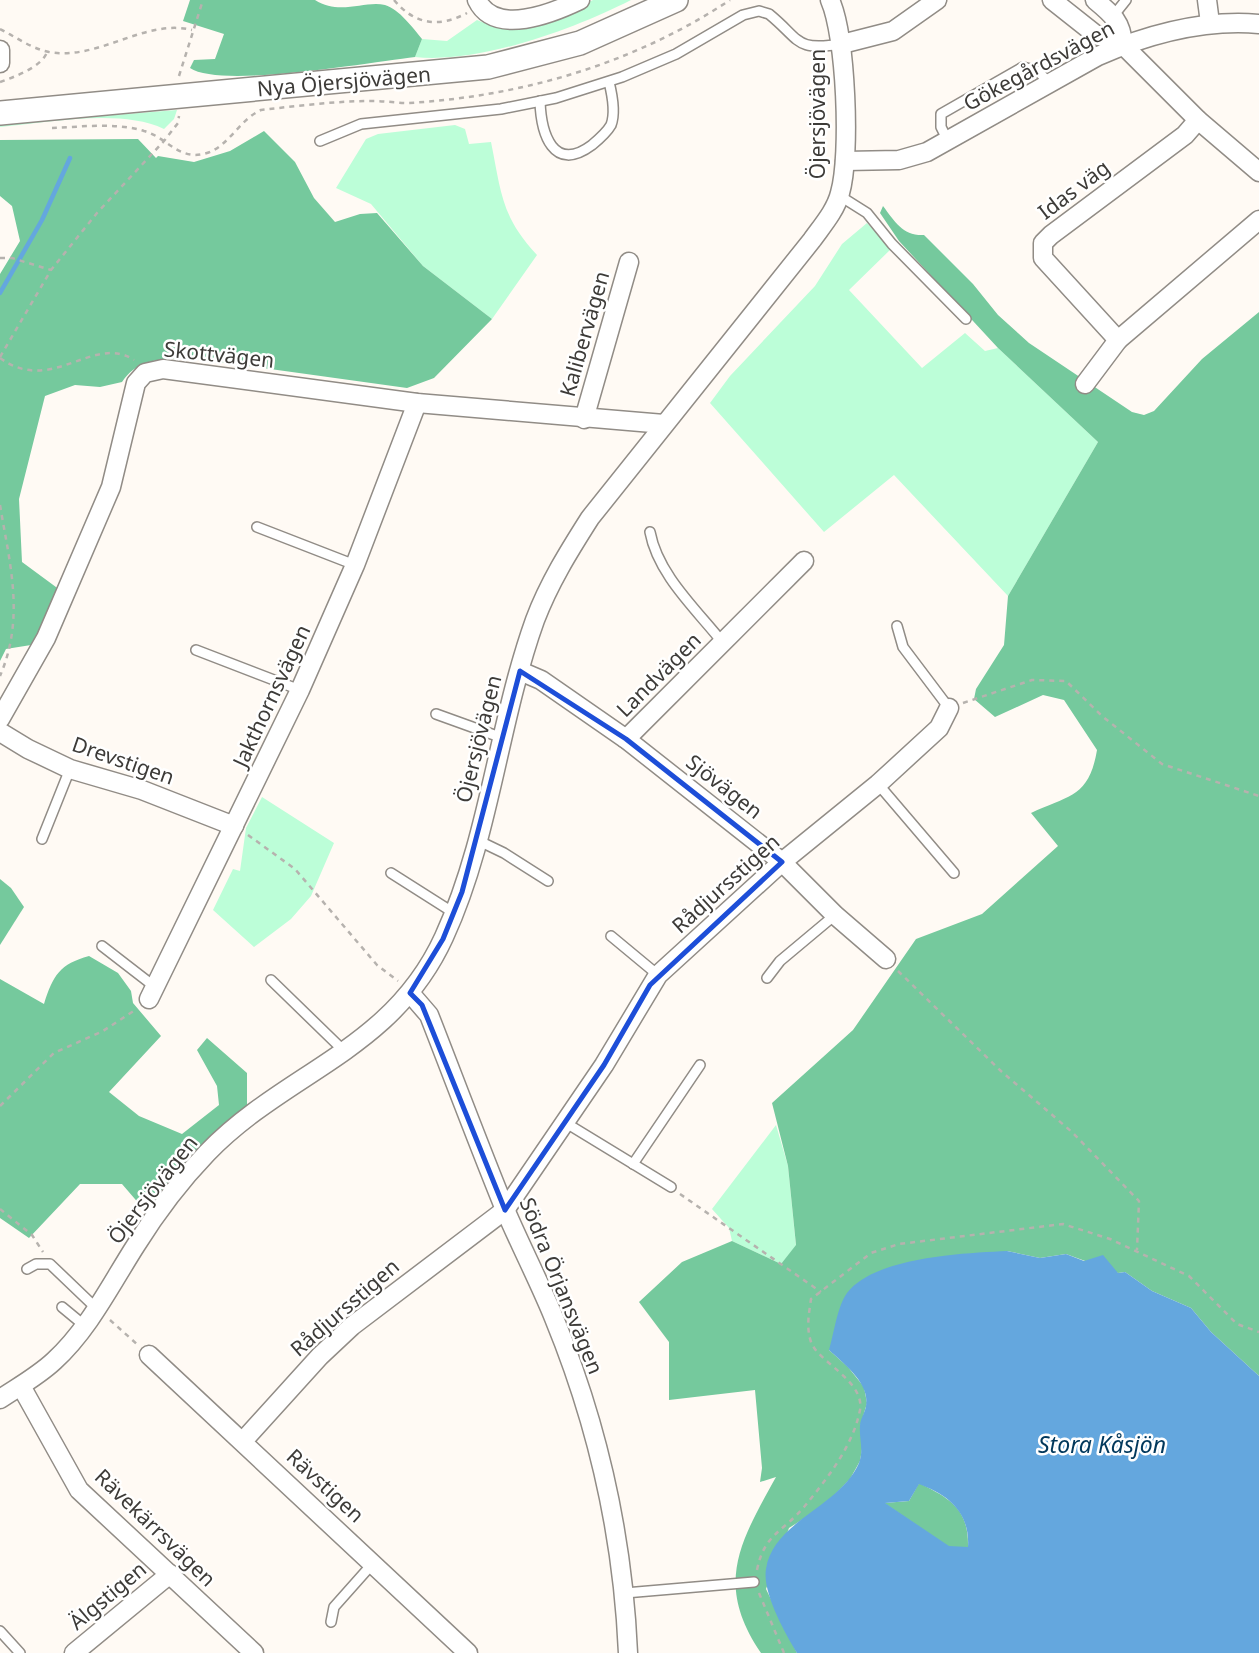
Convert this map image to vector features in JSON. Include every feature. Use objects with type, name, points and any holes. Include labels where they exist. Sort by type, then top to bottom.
[{"type":"street","points":[[478,3],[488,13],[504,18],[523,19],[580,0]]},
{"type":"street","name":"Nya Öjersjövägen","points":[[0,113],[488,67],[580,43],[676,0]]},
{"type":"street","name":"Öjersjövägen","points":[[0,1399],[54,1362],[85,1326],[138,1241],[208,1152],[263,1108],[384,1023],[410,993],[443,939],[477,841],[535,621],[565,557],[590,518],[812,240],[840,196],[845,161],[842,44],[830,0]]},
{"type":"street","points":[[1052,0],[1095,34],[1123,45],[1198,120],[1259,172]]},
{"type":"street","points":[[1095,0],[1114,15],[1122,29],[1123,45]]},
{"type":"street","points":[[1207,0],[1210,23]]},
{"type":"street","points":[[842,44],[893,31],[928,3]]},
{"type":"street","name":"Gökegårdsvägen","points":[[845,161],[899,160],[927,152],[1049,83],[1123,45],[1210,23],[1259,24]]},
{"type":"street","points":[[0,50],[0,63]]},
{"type":"street","name":"Idas väg","points":[[1118,340],[1043,258],[1042,243],[1185,135],[1198,120]]},
{"type":"street","points":[[1085,384],[1118,340],[1259,220]]},
{"type":"street","name":"Kalibervägen","points":[[584,419],[629,262]]},
{"type":"street","name":"Skottvägen","points":[[0,719],[46,638],[111,487],[136,383],[145,373],[163,369],[417,402],[584,419],[664,424]]},
{"type":"street","name":"Jakthornsvägen","points":[[152,993],[300,690],[355,565],[417,402]]},
{"type":"street","name":"Landvägen","points":[[626,739],[804,561]]},
{"type":"street","name":"Sjövägen","points":[[520,671],[541,680],[626,739],[782,862],[835,915],[886,958]]},
{"type":"street","name":"Rådjursstigen","points":[[243,1441],[320,1356],[352,1326],[384,1299],[505,1210],[566,1123],[658,975],[782,862],[878,784],[939,728],[949,708]]},
{"type":"street","name":"Drevstigen","points":[[0,732],[28,750],[70,769],[142,790],[234,826]]},
{"type":"street","name":"Södra Örjansvägen","points":[[410,993],[429,1015],[505,1210],[555,1321],[580,1394],[603,1469],[625,1593],[628,1653]]},
{"type":"street","name":"Rävstigen","points":[[149,1355],[374,1562],[468,1653]]},
{"type":"street","name":"Rävekärrsvägen","points":[[20,1386],[79,1490],[254,1653]]},
{"type":"street","name":"Älgstigen","points":[[74,1653],[170,1574]]},
{"type":"lane","points":[[1114,15],[1126,0]]},
{"type":"lane","points":[[320,141],[362,124],[475,113],[540,101],[609,82],[676,54],[750,12],[769,14],[793,40],[804,46],[818,48],[842,44]]},
{"type":"lane","points":[[948,141],[941,127],[941,114],[959,101],[1023,67],[1038,71],[1049,83]]},
{"type":"lane","points":[[540,101],[541,123],[552,148],[561,154],[575,154],[598,140],[610,126],[613,114],[609,82]]},
{"type":"lane","points":[[840,196],[867,213],[892,244],[967,319]]},
{"type":"lane","points":[[257,527],[355,565]]},
{"type":"lane","name":"Landvägen","points":[[650,532],[653,550],[662,566],[723,643]]},
{"type":"lane","points":[[897,626],[903,647],[949,708]]},
{"type":"lane","points":[[196,650],[300,690]]},
{"type":"lane","points":[[436,714],[503,736]]},
{"type":"lane","points":[[42,839],[70,769]]},
{"type":"lane","points":[[878,784],[954,873]]},
{"type":"lane","points":[[477,841],[505,853],[548,881]]},
{"type":"lane","points":[[391,873],[454,913]]},
{"type":"lane","points":[[767,978],[780,961],[835,915]]},
{"type":"lane","points":[[611,936],[658,975]]},
{"type":"lane","points":[[102,946],[152,993]]},
{"type":"lane","points":[[271,981],[344,1051]]},
{"type":"lane","points":[[633,1164],[699,1065]]},
{"type":"lane","points":[[566,1123],[670,1187]]},
{"type":"lane","points":[[27,1269],[36,1264],[50,1264],[97,1309]]},
{"type":"lane","points":[[62,1307],[85,1326]]},
{"type":"lane","points":[[331,1622],[334,1607],[374,1562]]},
{"type":"lane","points":[[625,1593],[754,1582]]},
{"type":"lane","points":[[0,1631],[20,1653]]},
{"type":"path","points":[[179,76],[203,0]]},
{"type":"path","points":[[394,0],[404,12],[422,22],[435,24],[453,20],[478,3]]},
{"type":"path","points":[[0,29],[20,42],[47,52],[62,53],[117,44],[165,27],[192,30]]},
{"type":"path","points":[[0,82],[24,72],[45,58],[47,52]]},
{"type":"path","points":[[145,373],[128,356],[101,354],[51,371],[32,373],[13,368],[0,358],[51,270],[97,213],[164,141],[178,123],[180,113]]},
{"type":"path","points":[[0,258],[12,258],[51,270]]},
{"type":"path","points":[[0,505],[15,618],[13,643],[0,677]]},
{"type":"path","points":[[949,708],[1032,680],[1066,681],[1102,716],[1162,764],[1259,796]]},
{"type":"path","points":[[234,826],[295,869],[377,965],[410,993]]},
{"type":"path","points":[[886,958],[1002,1072],[1072,1132],[1139,1202],[1137,1250]]},
{"type":"path","points":[[0,1106],[54,1053],[103,1031],[152,993]]},
{"type":"path","points":[[670,1187],[821,1292]]},
{"type":"path","points":[[0,1209],[32,1235],[50,1264]]},
{"type":"path","points":[[784,1653],[754,1582],[760,1552],[776,1530],[802,1509],[842,1457],[860,1406],[852,1386],[812,1345],[807,1323],[811,1299],[871,1253],[899,1244],[1063,1224],[1137,1250],[1189,1276],[1237,1324],[1259,1332]]},
{"type":"path","points":[[97,1309],[149,1355]]},
{"type":"highlighted area","points":[[520,671],[626,739],[782,862],[650,985],[604,1065],[505,1210],[422,1005],[410,993],[443,939],[462,892]]},
{"type":"green space","points":[[190,0],[315,0],[334,7],[385,5],[410,24],[422,39],[415,57],[263,75],[207,74],[190,68],[194,60],[215,59],[224,34],[183,21]]},
{"type":"green space","points":[[593,0],[631,0],[554,33],[496,50],[440,58],[415,57],[422,39],[447,41],[477,20],[491,25],[521,26],[566,13]]},
{"type":"green space","points":[[177,110],[174,119],[164,129],[127,119],[105,118],[0,127],[0,124]]},
{"type":"green space","points":[[455,125],[465,129],[469,144],[491,142],[504,203],[516,228],[537,255],[492,319],[423,266],[371,204],[336,188],[366,139],[378,134]]},
{"type":"green space","points":[[264,131],[295,162],[314,198],[335,222],[360,214],[377,213],[423,266],[492,319],[434,378],[407,388],[198,359],[177,359],[146,363],[137,367],[122,382],[100,387],[75,385],[45,396],[19,499],[22,562],[60,590],[31,645],[6,649],[0,661],[0,274],[20,241],[12,206],[0,196],[0,140],[138,139],[156,158],[158,156],[194,162],[230,151]]},
{"type":"green space","points":[[883,206],[905,230],[924,235],[973,284],[998,315],[1029,343],[1132,412],[1144,415],[1154,411],[1202,359],[1259,312],[1259,1376],[1211,1332],[1191,1308],[1152,1291],[1125,1272],[1118,1273],[1066,1254],[1040,1258],[1007,1251],[829,1350],[848,1367],[864,1387],[867,1403],[860,1427],[863,1443],[860,1461],[850,1479],[825,1505],[789,1528],[766,1589],[797,1653],[761,1653],[738,1606],[736,1584],[737,1564],[743,1543],[776,1477],[760,1482],[762,1468],[755,1390],[669,1400],[669,1342],[639,1302],[682,1262],[732,1241],[781,1264],[796,1245],[788,1166],[772,1103],[853,1030],[916,939],[982,914],[1058,846],[1031,813],[1067,798],[1083,786],[1089,777],[1097,750],[1064,700],[1043,695],[995,717],[974,699],[976,689],[1004,645],[1008,596],[1098,442],[998,348],[899,241],[880,213]]},
{"type":"green space","points":[[867,223],[891,249],[849,290],[922,368],[965,333],[985,351],[998,348],[1098,442],[1008,596],[894,475],[824,532],[710,403],[730,376],[815,286],[842,244]]},
{"type":"green space","points":[[262,797],[334,843],[311,896],[291,919],[254,947],[213,910],[233,869],[240,871],[246,828]]},
{"type":"green space","points":[[0,879],[11,888],[24,907],[0,945]]},
{"type":"green space","points":[[89,956],[118,973],[131,991],[133,1003],[161,1036],[109,1092],[139,1116],[182,1134],[219,1105],[217,1086],[197,1050],[207,1038],[247,1073],[247,1106],[191,1158],[147,1213],[122,1184],[80,1184],[29,1238],[0,1218],[0,979],[44,1004],[59,972],[71,963]]},
{"type":"green space","points":[[776,1125],[788,1166],[796,1246],[781,1264],[732,1241],[729,1228],[712,1209]]},
{"type":"green space","points":[[919,1483],[940,1494],[956,1507],[965,1524],[968,1548],[949,1547],[884,1503],[909,1501]]},
{"type":"water","name":"Stora Kåsjön","points":[[1007,1251],[1040,1258],[1066,1254],[1084,1261],[1103,1255],[1118,1273],[1125,1272],[1152,1291],[1191,1308],[1211,1332],[1259,1376],[1259,1653],[797,1653],[771,1600],[767,1589],[766,1569],[771,1552],[781,1538],[837,1491],[850,1478],[859,1463],[860,1423],[866,1398],[864,1390],[855,1375],[829,1350],[838,1313],[847,1293],[860,1281],[898,1264],[945,1256]],"holes":[[[919,1484],[930,1488],[956,1507],[965,1524],[968,1547],[949,1546],[885,1503],[909,1501]]]},
{"type":"waterway","points":[[0,293],[42,220],[70,158]]}]
